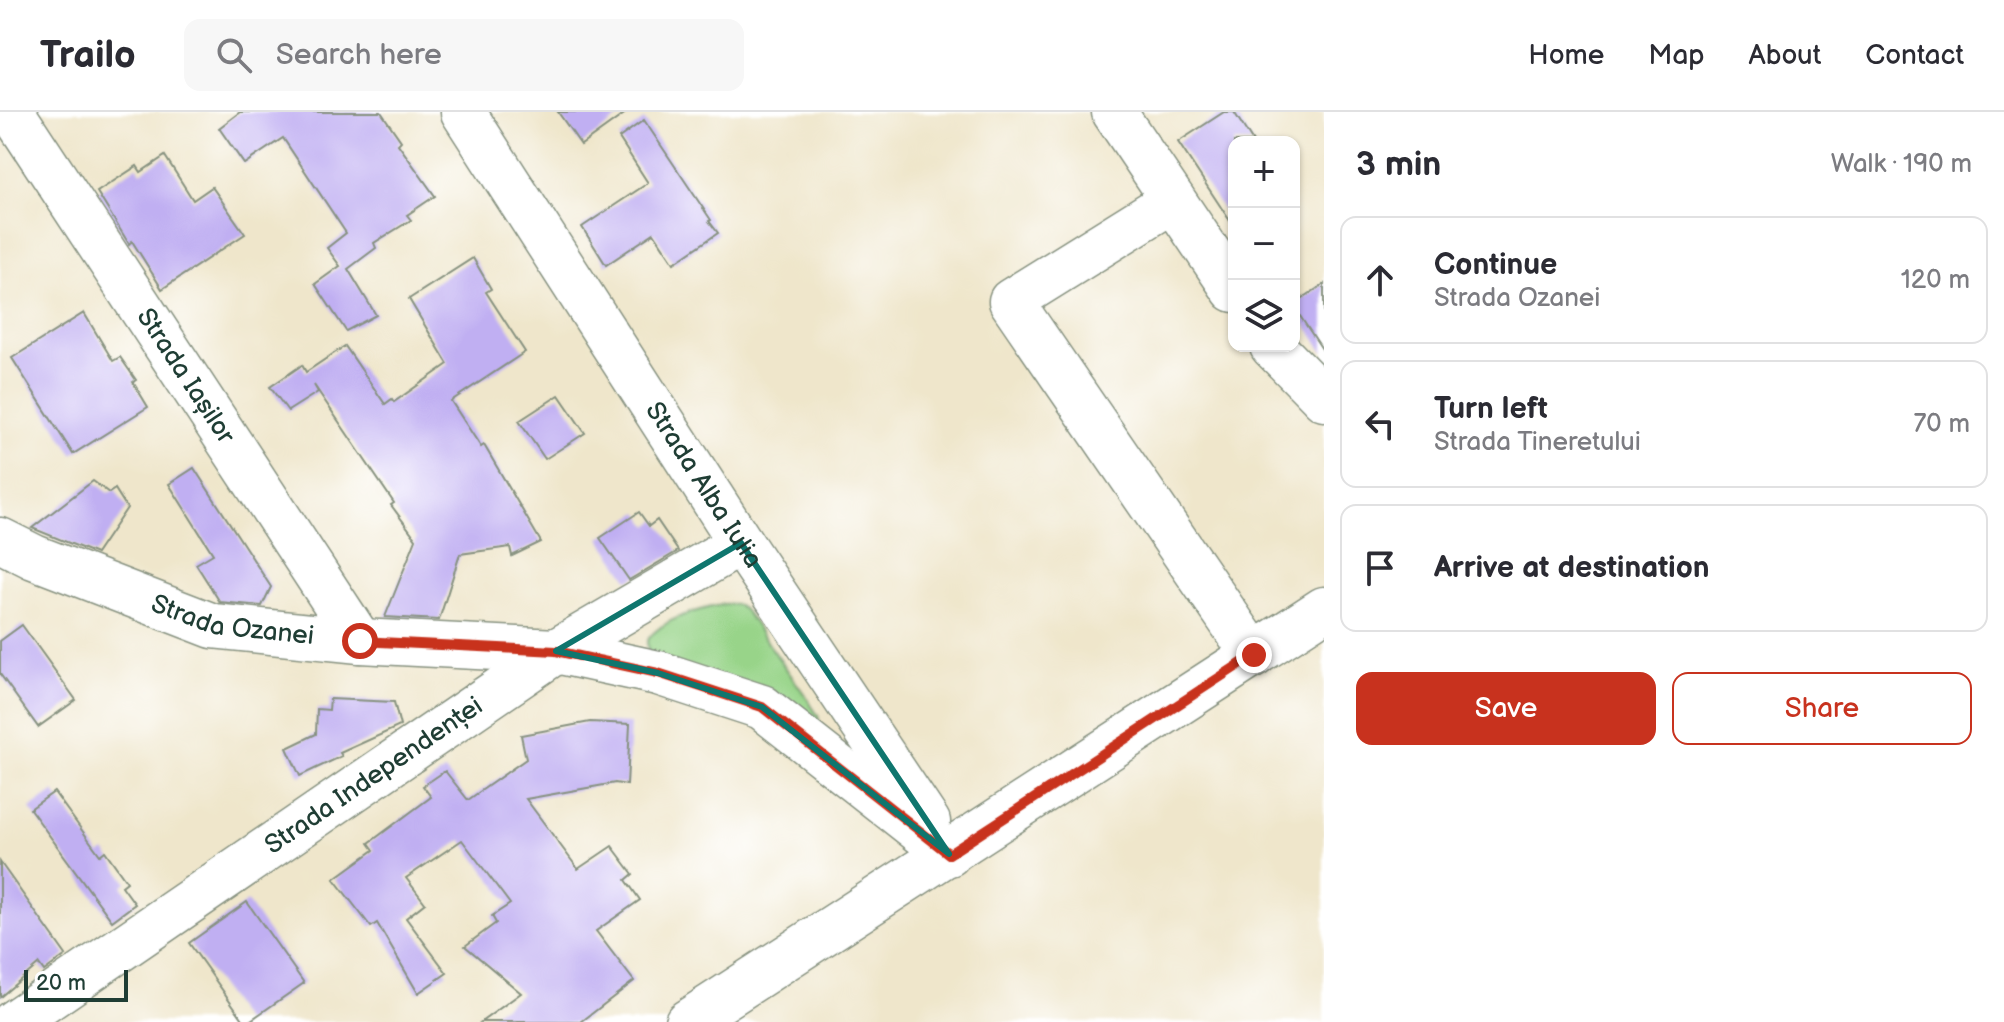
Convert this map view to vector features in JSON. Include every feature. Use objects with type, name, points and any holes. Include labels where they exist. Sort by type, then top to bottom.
[{"type":"street","points":[[1114,112],[1228,281]]},
{"type":"street","name":"Strada Alba Iulia","points":[[466,113],[741,543],[949,854]]},
{"type":"street","name":"Strada Iașilor","points":[[16,120],[360,641]]},
{"type":"street","points":[[1173,200],[1011,301],[1254,655]]},
{"type":"street","points":[[1278,352],[1324,399]]},
{"type":"street","name":"Strada Independenței","points":[[14,1022],[556,651],[741,543]]},
{"type":"street","name":"Strada Ozanei","points":[[11,559],[213,626],[360,641],[556,651],[658,673],[762,707],[949,854]]},
{"type":"street","points":[[687,1022],[1324,609]]},
{"type":"highlighted area","points":[[741,543],[949,854],[762,707],[658,673],[556,651]]},
{"type":"green space","points":[[725,604],[738,605],[745,611],[805,695],[819,720],[816,722],[648,652],[647,640],[663,626],[683,616]]},
{"type":"building","points":[[240,112],[381,112],[401,141],[398,144],[435,196],[407,215],[411,220],[374,243],[376,248],[348,269],[376,315],[346,331],[315,284],[340,266],[327,248],[346,233],[283,138],[244,164],[219,128]]},
{"type":"building","points":[[558,112],[627,112],[581,145]]},
{"type":"building","points":[[1224,112],[1234,112],[1249,136],[1228,136],[1228,218],[1178,142]]},
{"type":"building","points":[[644,120],[718,233],[674,263],[654,233],[606,265],[582,227],[648,183],[619,138]]},
{"type":"building","points":[[165,156],[193,200],[212,187],[245,234],[162,289],[97,192],[137,166],[141,172]]},
{"type":"building","points":[[473,258],[491,289],[486,292],[525,352],[451,401],[481,447],[484,445],[541,542],[512,556],[510,547],[460,554],[439,620],[385,617],[416,539],[314,385],[318,392],[288,411],[270,387],[302,365],[306,372],[345,346],[385,404],[392,399],[394,402],[448,364],[409,299]]},
{"type":"building","points":[[1324,284],[1324,352],[1300,316],[1300,300]]},
{"type":"building","points":[[84,313],[113,361],[120,357],[136,380],[133,382],[148,407],[73,454],[12,358]]},
{"type":"building","points":[[559,395],[585,433],[545,459],[519,421]]},
{"type":"building","points":[[194,468],[271,587],[262,606],[220,602],[196,564],[213,554],[169,484]]},
{"type":"building","points":[[93,481],[109,493],[115,489],[127,508],[96,554],[32,528]]},
{"type":"building","points":[[639,512],[649,526],[657,520],[678,551],[629,580],[600,538]]},
{"type":"building","points":[[22,625],[76,700],[38,727],[0,674],[0,641]]},
{"type":"building","points":[[330,699],[394,702],[400,726],[340,753],[342,756],[300,776],[287,748],[316,734],[317,709],[329,710]]},
{"type":"building","points":[[590,722],[630,724],[627,785],[615,783],[526,799],[578,869],[612,846],[633,874],[626,880],[640,900],[596,931],[634,981],[581,1022],[481,1022],[521,993],[465,946],[496,923],[492,916],[510,904],[462,840],[406,878],[425,903],[406,918],[447,973],[418,993],[377,923],[371,927],[334,879],[374,850],[369,843],[431,797],[423,786],[445,771],[468,800],[526,759],[521,735]]},
{"type":"building","points":[[54,792],[100,855],[105,851],[127,882],[122,886],[135,904],[112,921],[30,809]]},
{"type":"building","points":[[0,862],[66,955],[44,971],[39,964],[0,997]]},
{"type":"building","points":[[247,902],[304,983],[245,1022],[189,943]]},
{"type":"route","points":[[360,641],[556,651],[658,673],[762,707],[949,854],[1254,655]]}]
